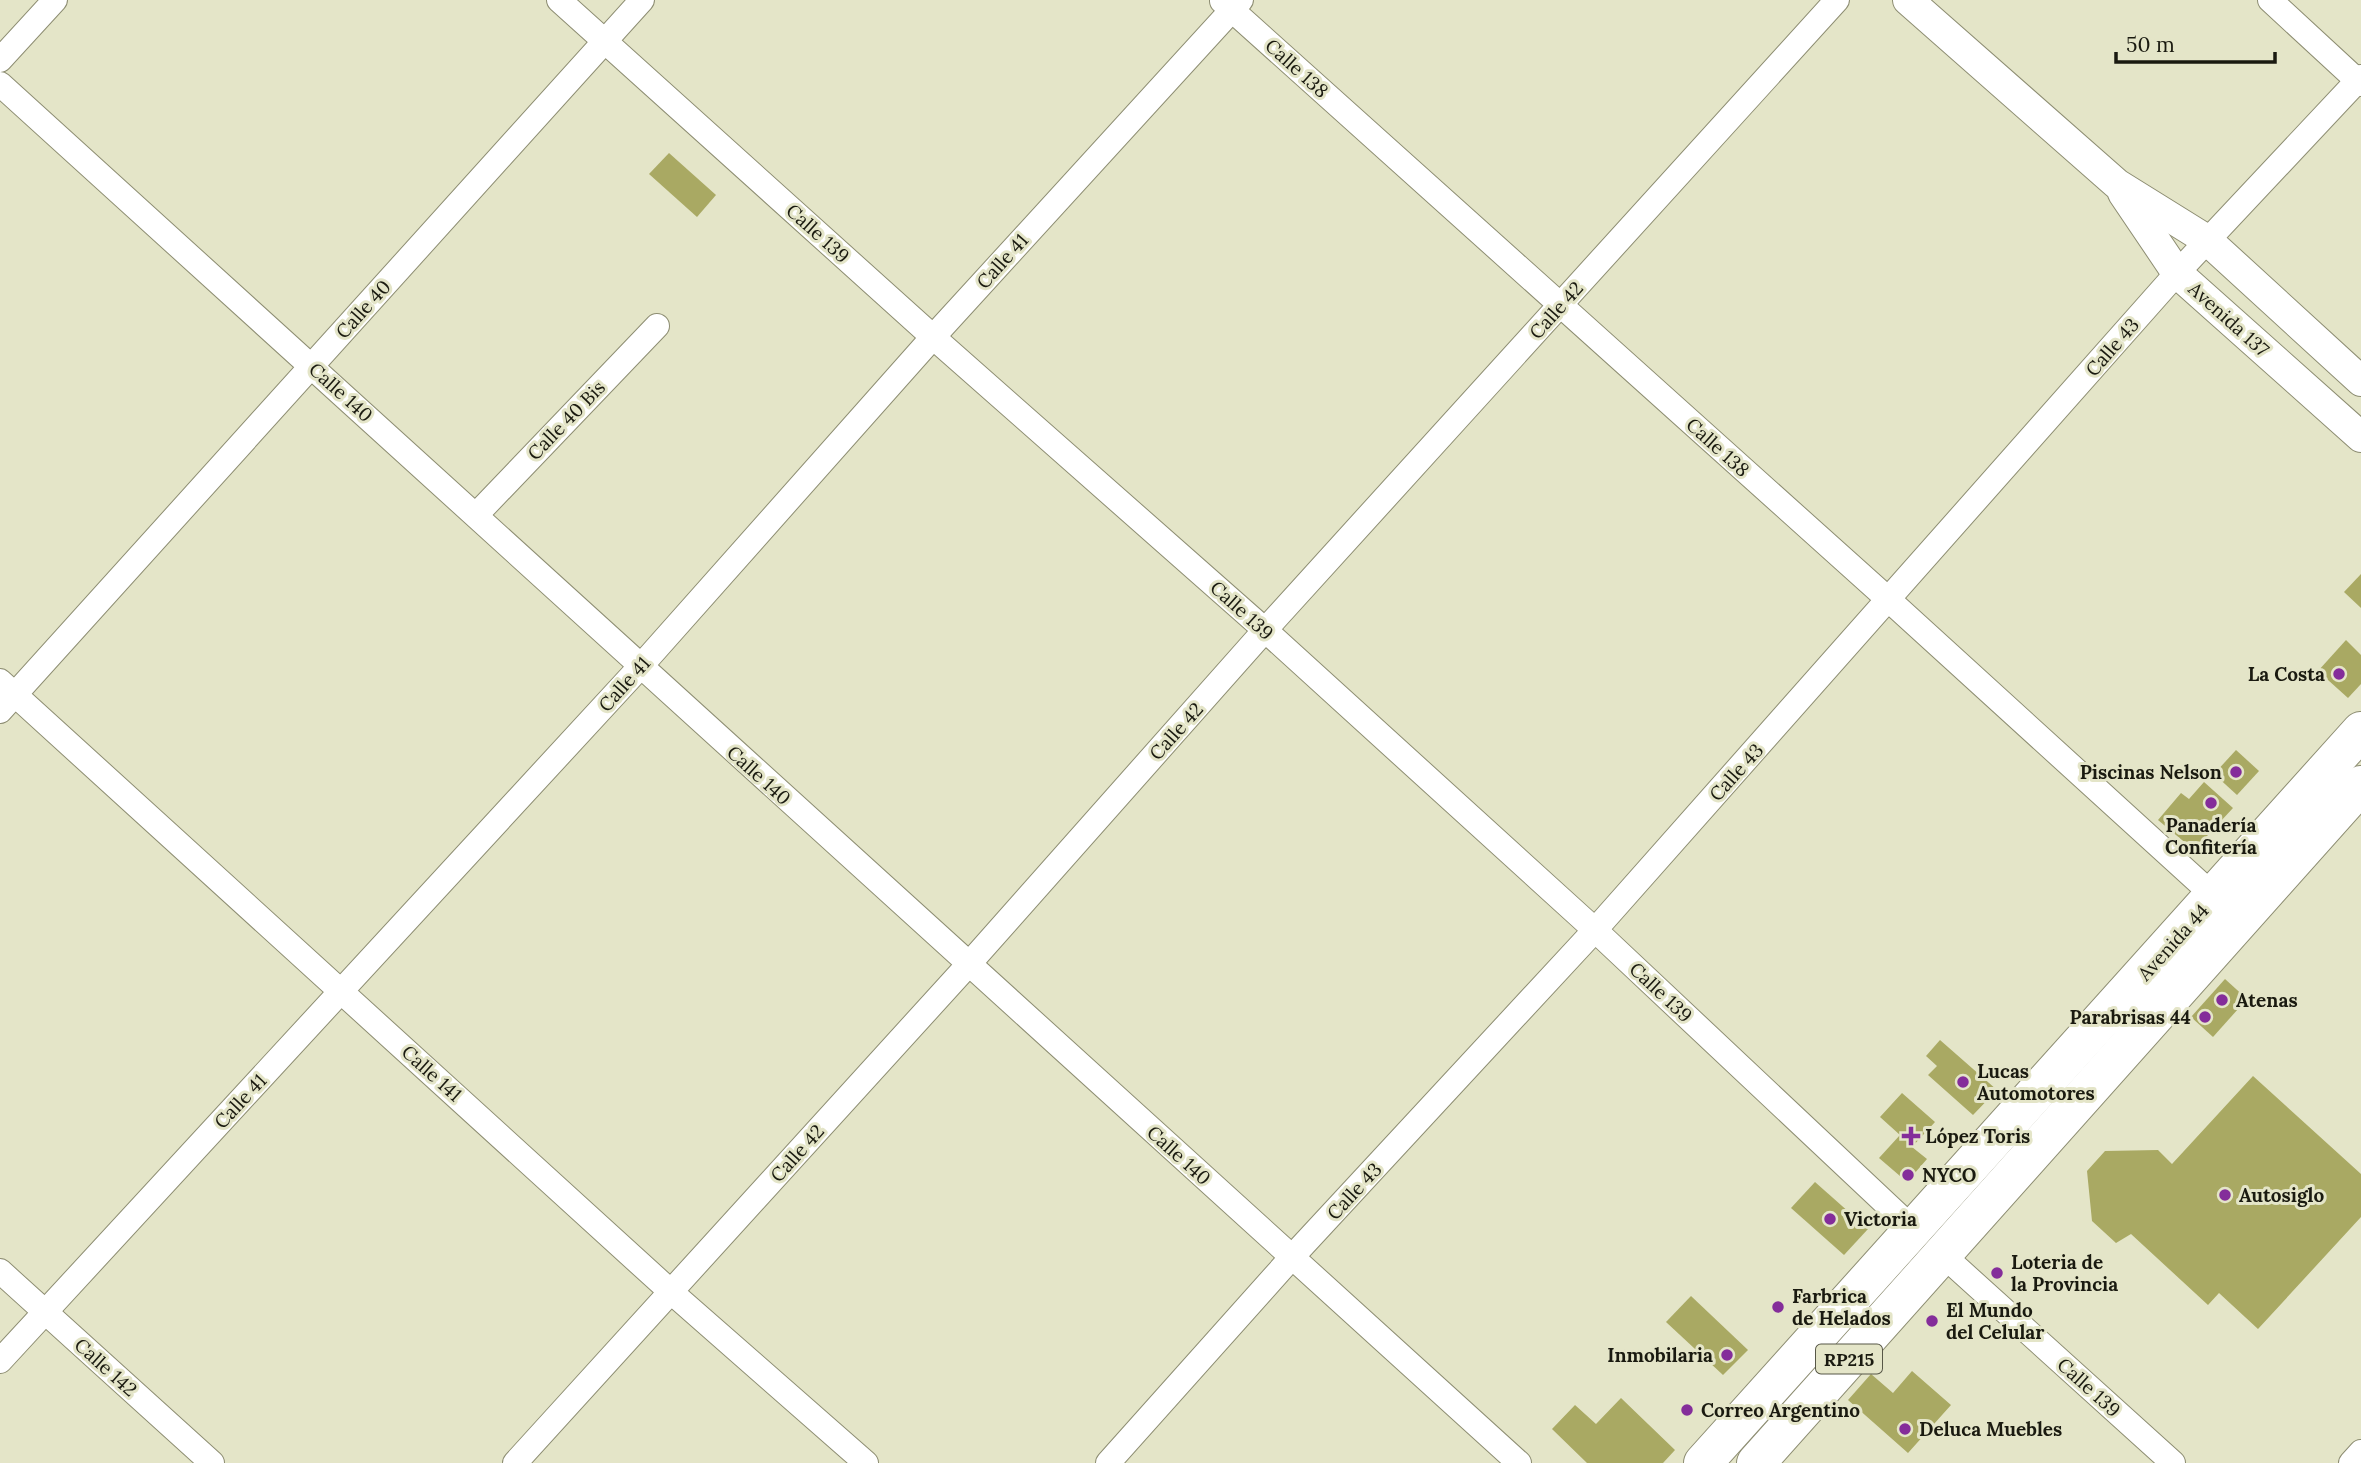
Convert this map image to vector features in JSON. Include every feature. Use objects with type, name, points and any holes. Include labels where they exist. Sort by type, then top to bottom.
[{"type":"highway","name":"Avenida 44","points":[[1703,1463],[2361,731]]},
{"type":"highway","name":"Avenida 44","points":[[1756,1463],[2361,785]]},
{"type":"street","points":[[0,60],[55,0]]},
{"type":"street","name":"Calle 139","points":[[559,0],[1595,930],[1914,1230]]},
{"type":"street","name":"Calle 40","points":[[5,696],[312,366],[642,0]]},
{"type":"street","name":"Calle 42","points":[[515,1463],[1838,0]]},
{"type":"street","name":"Avenida 137","points":[[1908,0],[2117,184],[2207,240],[2361,381]]},
{"type":"street","points":[[2270,0],[2360,80]]},
{"type":"street","name":"Calle 138","points":[[1232,3],[1560,306],[2214,896]]},
{"type":"street","name":"Calle 41","points":[[0,1361],[640,667],[1232,3]]},
{"type":"street","name":"Calle 43","points":[[1108,1463],[1293,1257],[1595,930],[2177,273],[2360,80]]},
{"type":"street","name":"Calle 140","points":[[0,84],[1519,1463]]},
{"type":"street","name":"Avenida 137","points":[[2117,184],[2177,273],[2361,437]]},
{"type":"street","name":"Calle 40 Bis","points":[[476,515],[657,326]]},
{"type":"street","name":"Calle 141","points":[[5,696],[341,990],[670,1291],[866,1463]]},
{"type":"street","name":"Calle 139","points":[[1942,1255],[2173,1463]]},
{"type":"street","name":"Calle 142","points":[[0,1271],[212,1463]]},
{"type":"street","points":[[2351,1463],[2361,1452]]},
{"type":"building","points":[[669,153],[716,195],[697,217],[649,174]]},
{"type":"building","points":[[2361,574],[2361,608],[2344,592]]},
{"type":"building","name":"La Costa","points":[[2346,640],[2361,655],[2361,684],[2348,698],[2318,671]]},
{"type":"building","name":"Piscinas Nelson","points":[[2236,750],[2259,771],[2237,795],[2214,774]]},
{"type":"building","points":[[2204,782],[2233,808],[2194,850],[2158,820],[2181,793],[2189,799]]},
{"type":"building","points":[[2225,979],[2247,999],[2213,1037],[2191,1017]]},
{"type":"building","name":"Lucas Automotores","points":[[1940,1040],[1997,1090],[1973,1115],[1928,1075],[1937,1066],[1926,1056]]},
{"type":"building","name":"Autosiglo","points":[[2253,1076],[2361,1174],[2361,1217],[2258,1329],[2219,1293],[2208,1305],[2131,1234],[2116,1243],[2092,1221],[2087,1171],[2105,1151],[2158,1150],[2172,1164]]},
{"type":"building","points":[[1902,1093],[1935,1122],[1912,1147],[1927,1159],[1907,1182],[1879,1158],[1900,1135],[1880,1117]]},
{"type":"building","name":"Victoria","points":[[1815,1182],[1868,1229],[1844,1255],[1791,1208]]},
{"type":"building","points":[[1691,1296],[1748,1350],[1723,1375],[1666,1322]]},
{"type":"building","name":"Deluca Muebles","points":[[1912,1371],[1951,1405],[1908,1453],[1848,1400],[1871,1374],[1893,1393]]},
{"type":"building","points":[[1621,1398],[1675,1450],[1663,1463],[1587,1463],[1552,1429],[1575,1405],[1596,1424]]},
{"type":"place","name":"La Costa","points":[[2339,674]]},
{"type":"place","name":"Piscinas Nelson","points":[[2236,772]]},
{"type":"place","name":"Panadería Confitería","points":[[2211,803]]},
{"type":"place","name":"Atenas","points":[[2222,1000]]},
{"type":"place","name":"Parabrisas 44","points":[[2205,1017]]},
{"type":"place","name":"Lucas Automotores","points":[[1963,1082]]},
{"type":"place","name":"López Toris","points":[[1911,1136]]},
{"type":"place","name":"NYCO","points":[[1908,1175]]},
{"type":"place","name":"Autosiglo","points":[[2225,1195]]},
{"type":"place","name":"Victoria","points":[[1830,1219]]},
{"type":"place","name":"Loteria de la Provincia","points":[[1997,1273]]},
{"type":"place","name":"Farbrica de Helados","points":[[1778,1307]]},
{"type":"place","name":"El Mundo del Celular","points":[[1932,1321]]},
{"type":"place","name":"Inmobilaria","points":[[1727,1355]]},
{"type":"place","name":"Correo Argentino","points":[[1687,1410]]},
{"type":"place","name":"Deluca Muebles","points":[[1905,1429]]}]
